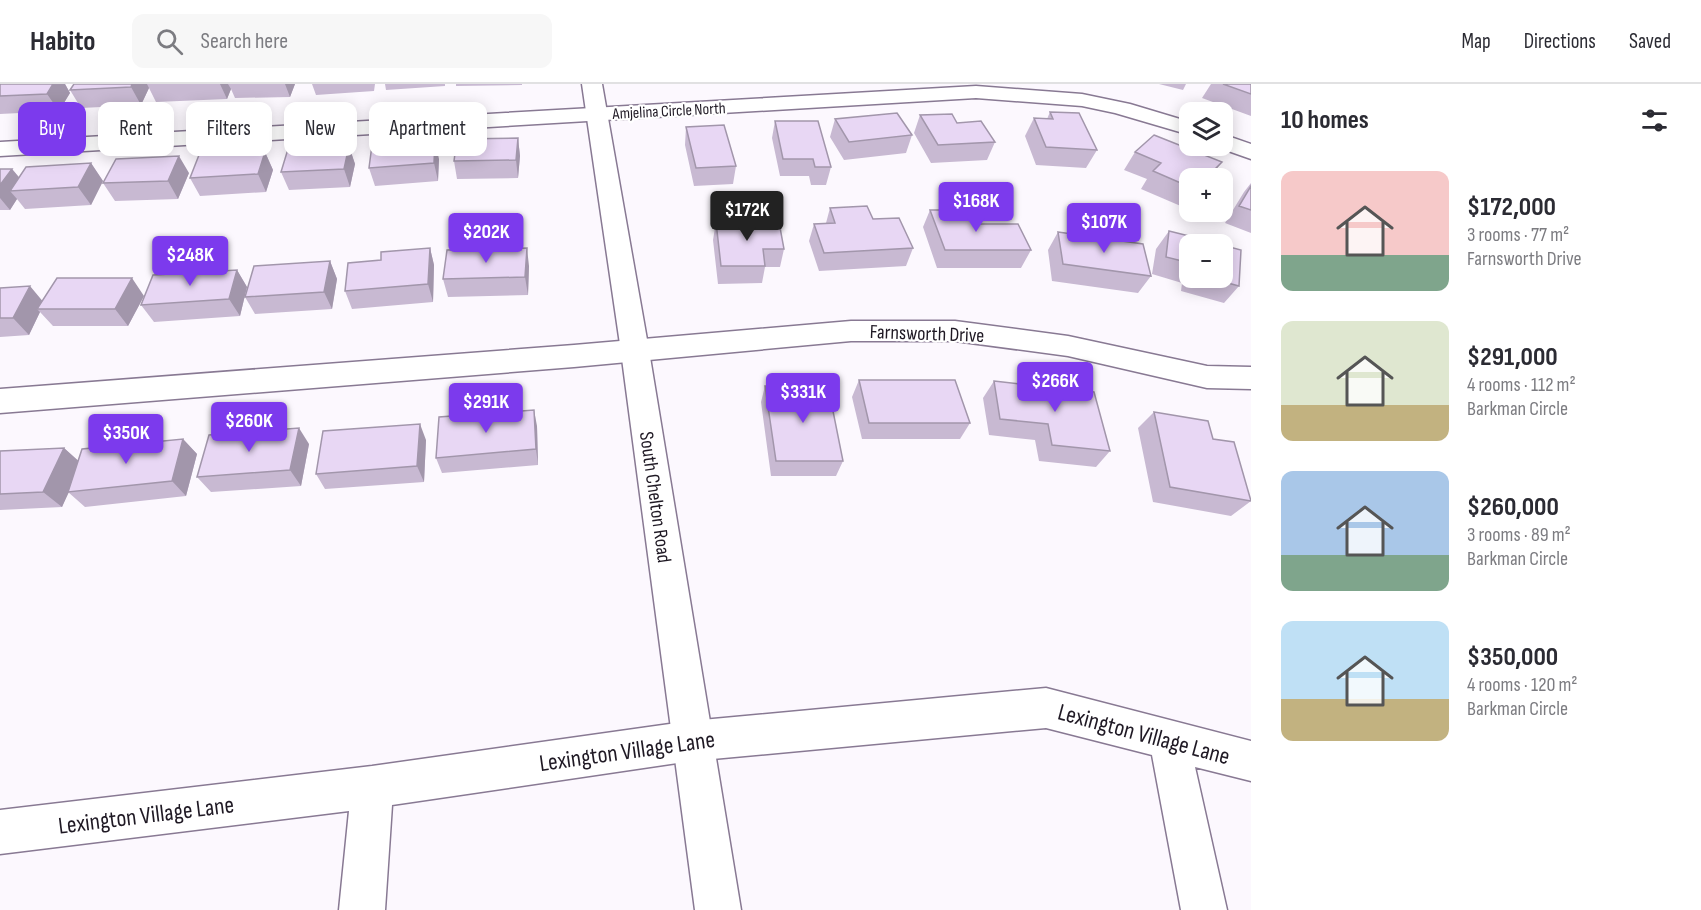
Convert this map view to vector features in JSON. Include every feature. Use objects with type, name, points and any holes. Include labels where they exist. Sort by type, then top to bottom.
[{"type":"street","name":"Amjelina Circle North","points":[[0,149],[594,99],[976,92],[1034,94],[1083,100],[1135,112],[1179,126]]},
{"type":"street","name":"South Chelton Road","points":[[594,99],[636,351],[718,910]]},
{"type":"street","points":[[1233,145],[1251,152]]},
{"type":"street","name":"Farnsworth Drive","points":[[0,401],[636,351],[851,331],[955,331],[1068,346],[1207,377],[1251,378]]},
{"type":"street","name":"Lexington Village Lane","points":[[0,832],[372,787],[692,741],[1046,708],[1251,761]]},
{"type":"street","points":[[1169,741],[1204,910]]},
{"type":"street","points":[[362,910],[372,787]]},
{"type":"building","points":[[0,84],[53,84],[47,94],[0,96]]},
{"type":"building","points":[[74,84],[132,84],[131,87],[70,90]]},
{"type":"building","points":[[1223,84],[1251,84],[1251,94]]},
{"type":"building","points":[[1050,112],[1079,113],[1097,150],[1046,147],[1034,118],[1053,119]]},
{"type":"building","points":[[897,113],[912,135],[849,142],[835,119]]},
{"type":"building","points":[[952,114],[957,123],[981,121],[995,142],[938,145],[920,115]]},
{"type":"building","points":[[775,121],[818,121],[831,167],[815,167],[813,159],[783,159]]},
{"type":"building","points":[[724,125],[736,166],[696,168],[686,127]]},
{"type":"building","points":[[1154,135],[1179,145],[1179,156],[1207,156],[1222,162],[1216,168],[1179,168],[1179,182],[1153,171],[1161,163],[1135,152]]},
{"type":"building","points":[[518,138],[516,160],[454,161],[455,156],[487,156],[487,139]]},
{"type":"building","points":[[179,156],[168,181],[103,183],[116,159]]},
{"type":"building","points":[[199,156],[264,156],[258,174],[190,178]]},
{"type":"building","points":[[286,156],[347,156],[344,169],[281,172]]},
{"type":"building","points":[[371,156],[434,156],[434,163],[369,168]]},
{"type":"building","points":[[91,163],[78,187],[10,191],[26,167]]},
{"type":"building","points":[[0,169],[12,169],[0,185]]},
{"type":"building","points":[[1251,186],[1251,210],[1239,206]]},
{"type":"building","points":[[867,206],[873,219],[899,218],[913,248],[824,253],[814,224],[835,223],[830,208]]},
{"type":"building","points":[[930,210],[972,210],[978,224],[1018,224],[1031,250],[945,250]]},
{"type":"building","points":[[716,222],[779,222],[784,249],[763,249],[765,266],[721,266]]},
{"type":"building","points":[[1169,231],[1181,234],[1179,234],[1179,260],[1166,257]]},
{"type":"building","points":[[1058,232],[1143,244],[1151,276],[1063,264]]},
{"type":"building","points":[[430,248],[428,284],[345,291],[348,263],[381,260],[381,252]]},
{"type":"building","points":[[527,248],[525,277],[443,279],[447,250]]},
{"type":"building","points":[[1233,248],[1241,250],[1239,286],[1233,284]]},
{"type":"building","points":[[330,261],[324,292],[245,297],[254,266]]},
{"type":"building","points":[[237,270],[229,299],[141,305],[153,275]]},
{"type":"building","points":[[57,278],[132,278],[115,309],[37,309]]},
{"type":"building","points":[[30,286],[13,318],[0,318],[0,288]]},
{"type":"building","points":[[859,380],[955,380],[970,423],[869,423]]},
{"type":"building","points":[[994,381],[1094,392],[1110,451],[1052,445],[1048,424],[1000,419]]},
{"type":"building","points":[[765,386],[828,386],[843,461],[776,461]]},
{"type":"building","points":[[534,410],[536,449],[436,458],[439,417]]},
{"type":"building","points":[[1154,412],[1208,421],[1213,439],[1234,442],[1251,501],[1170,487]]},
{"type":"building","points":[[420,424],[417,466],[316,474],[323,431]]},
{"type":"building","points":[[299,428],[290,470],[197,477],[209,435]]},
{"type":"building","points":[[183,439],[172,481],[68,492],[82,449]]},
{"type":"building","points":[[64,448],[43,492],[0,494],[0,451]]}]
